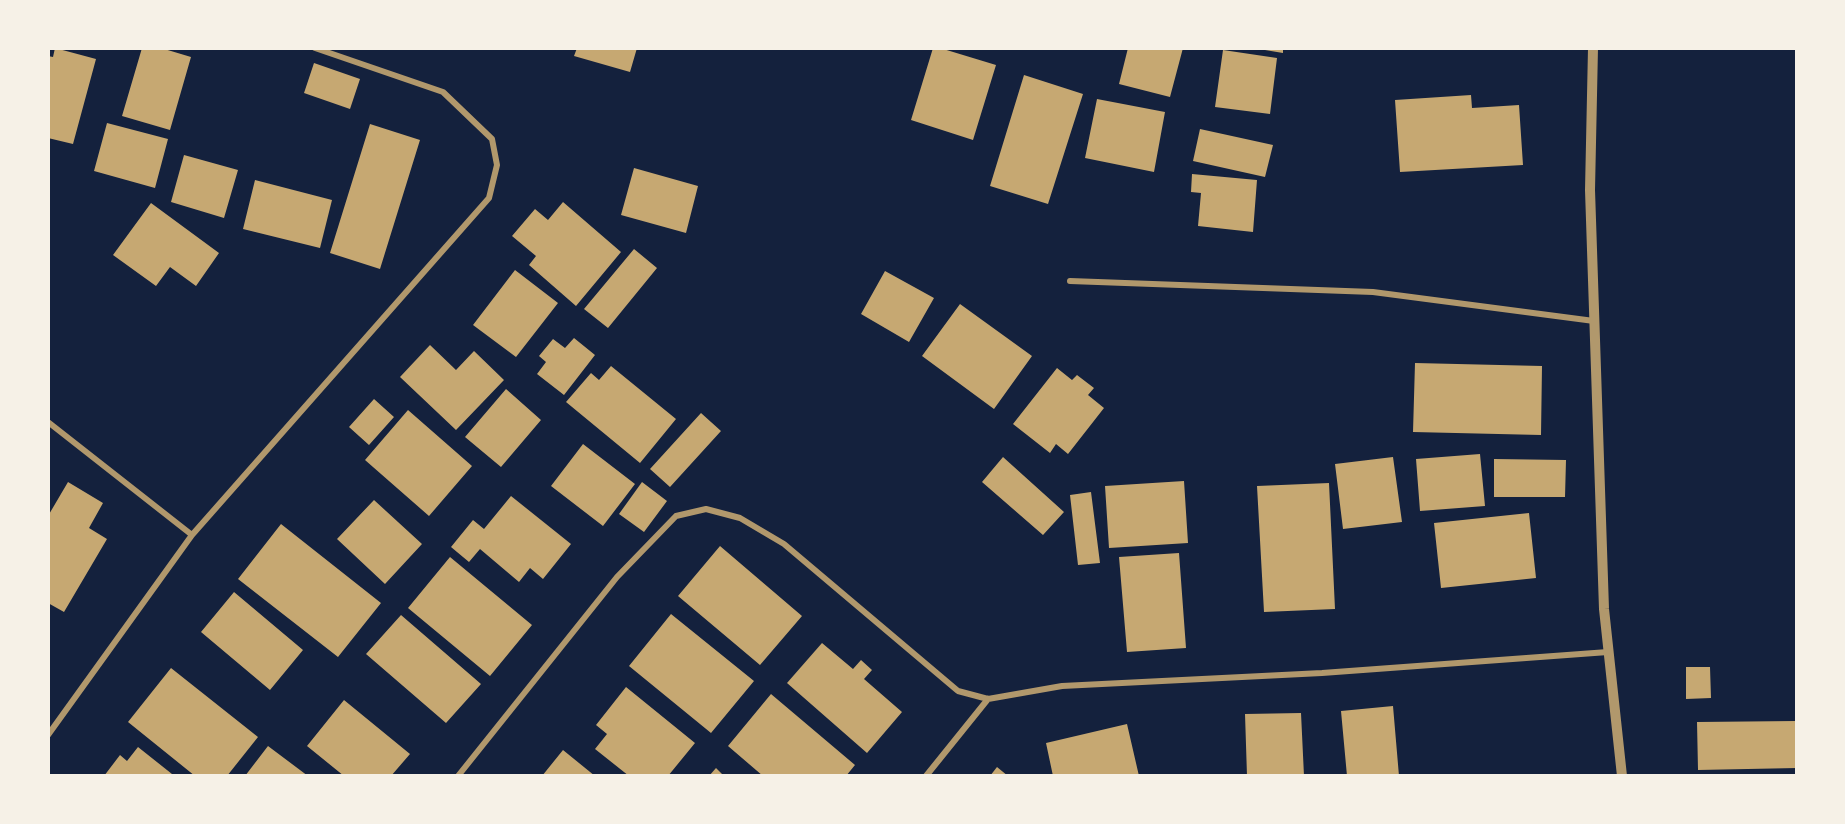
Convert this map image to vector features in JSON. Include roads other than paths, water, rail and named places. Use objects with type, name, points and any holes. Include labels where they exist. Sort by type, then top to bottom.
[{"type":"street","points":[[48,735],[192,535],[489,198],[497,165],[492,139],[443,92],[315,48]]},
{"type":"street","points":[[1593,48],[1590,190],[1604,609],[1622,776]]},
{"type":"street","points":[[1070,281],[1373,292],[1594,321]]},
{"type":"street","points":[[48,422],[192,535]]},
{"type":"street","points":[[458,776],[617,577],[676,516],[706,509],[740,518],[784,544],[958,691],[988,699],[1062,686],[1322,673],[1608,652]]},
{"type":"street","points":[[926,776],[988,699]]}]
